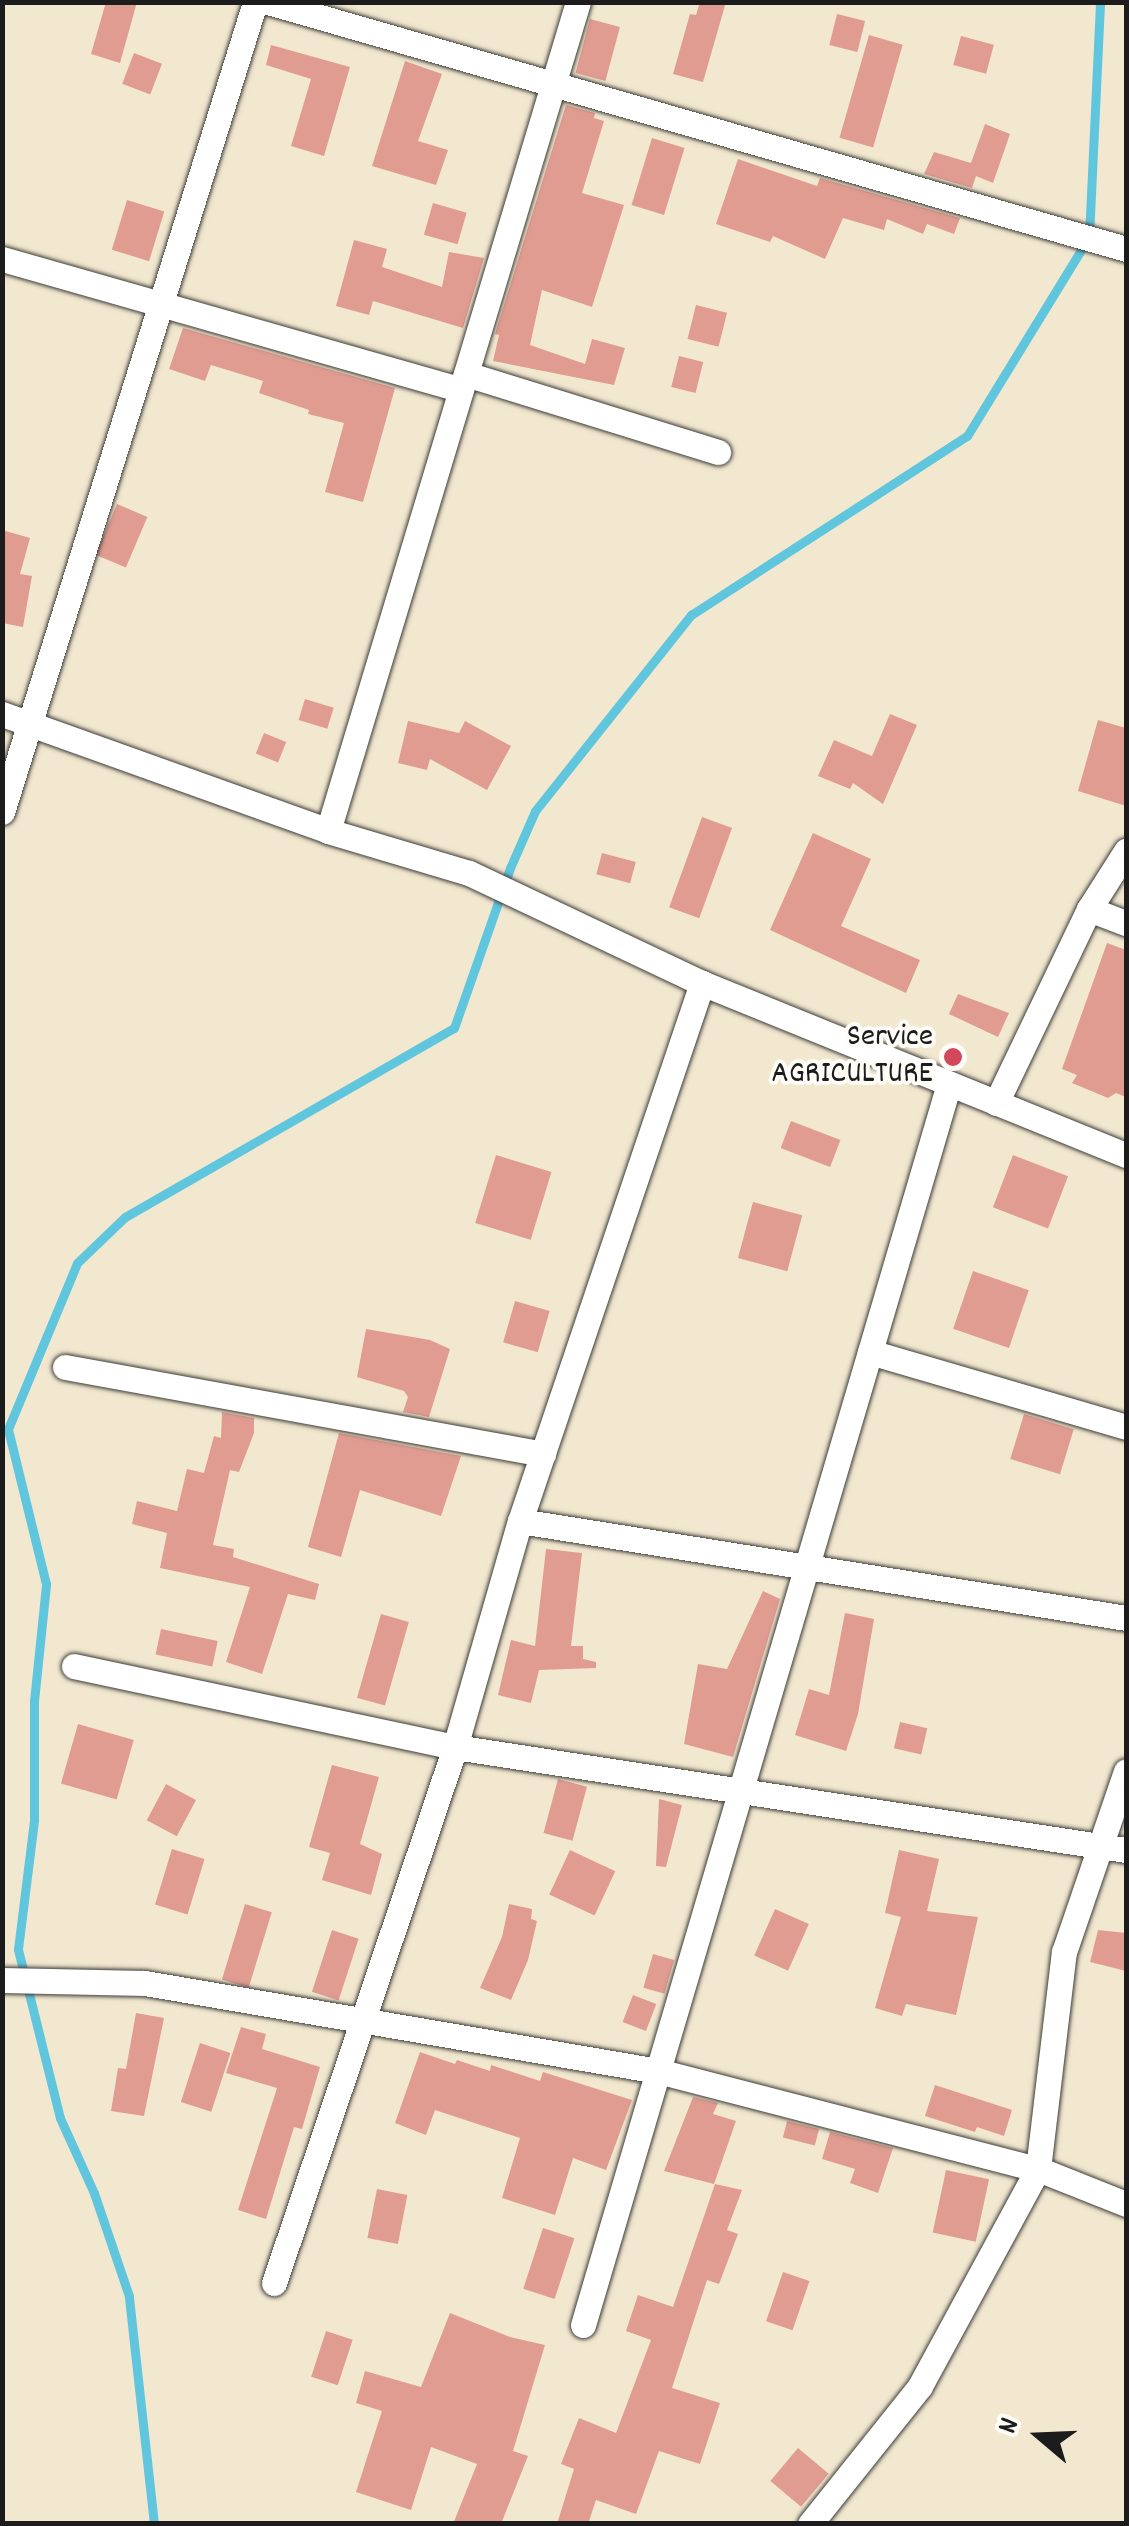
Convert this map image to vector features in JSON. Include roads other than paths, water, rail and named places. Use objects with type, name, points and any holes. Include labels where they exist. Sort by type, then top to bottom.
[{"type":"street","points":[[2,812],[255,2]]},
{"type":"street","points":[[268,2],[1126,250]]},
{"type":"street","points":[[328,831],[578,2]]},
{"type":"street","points":[[2,259],[718,452]]},
{"type":"street","points":[[2,714],[328,831],[469,873],[702,983],[1126,1155]]},
{"type":"street","points":[[996,1103],[1090,909],[1126,851]]},
{"type":"street","points":[[1090,909],[1126,923]]},
{"type":"street","points":[[274,2283],[456,1747],[520,1521],[702,983]]},
{"type":"street","points":[[583,2325],[949,1084]]},
{"type":"street","points":[[870,1352],[1126,1427]]},
{"type":"street","points":[[65,1367],[542,1454]]},
{"type":"street","points":[[520,1521],[1126,1618]]},
{"type":"street","points":[[74,1666],[456,1747],[1114,1848]]},
{"type":"street","points":[[810,2524],[920,2386],[1038,2169],[1064,1952],[1114,1848],[1126,1771]]},
{"type":"street","points":[[2,1980],[145,1982],[658,2071],[1038,2169],[1126,2204]]},
{"type":"waterway","points":[[154,2524],[129,2296],[94,2193],[60,2118],[18,1949],[34,1820],[34,1701],[46,1584],[8,1429],[77,1263],[125,1217],[454,1028],[510,868],[535,811],[691,615],[967,436],[1089,237],[1100,2]]},
{"type":"place","name":"Service AGRICULTURE","points":[[953,1057]]}]
